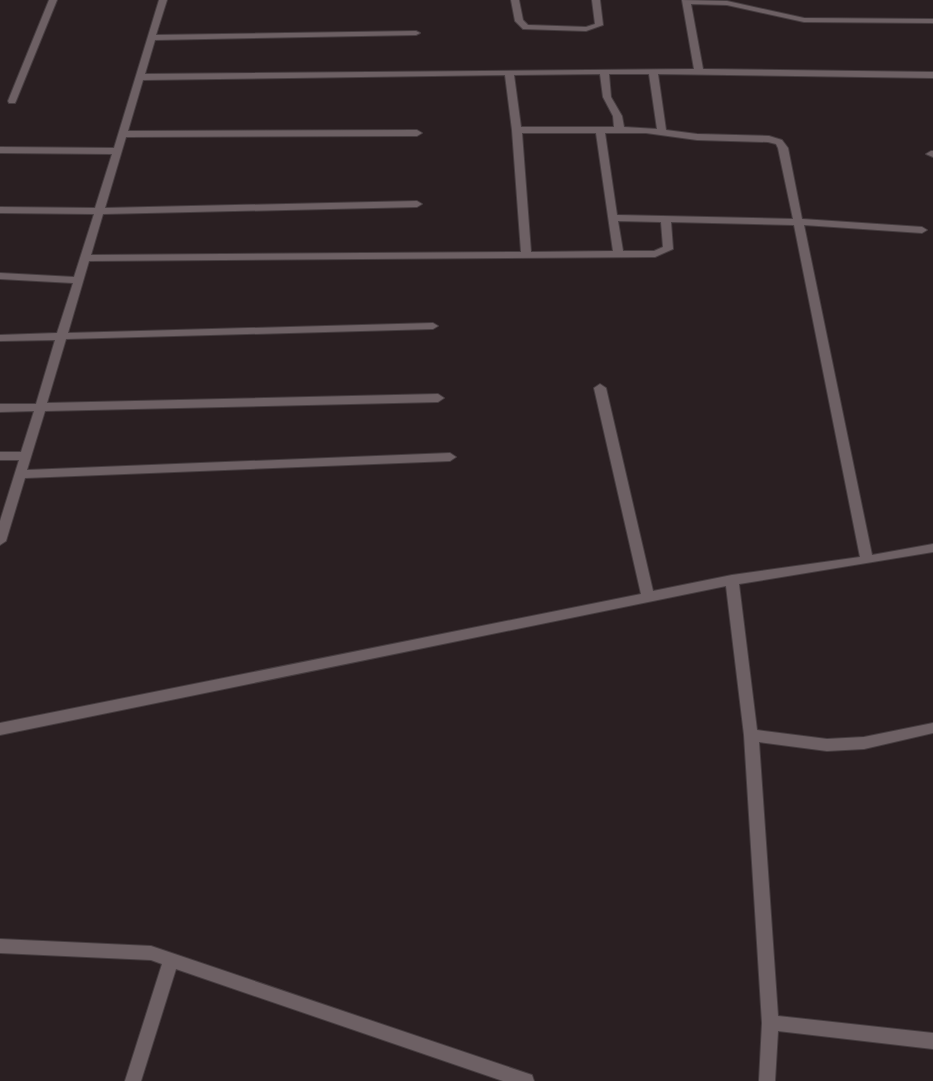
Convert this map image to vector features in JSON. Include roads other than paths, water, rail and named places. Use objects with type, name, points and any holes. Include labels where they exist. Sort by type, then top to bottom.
[{"type":"street","points":[[12,101],[52,0]]},
{"type":"street","points":[[0,541],[3,518],[26,456],[162,0]]},
{"type":"street","points":[[515,0],[519,21],[526,27],[586,29],[599,26],[596,0]]},
{"type":"street","points":[[699,72],[686,0],[728,4],[804,20],[933,21]]},
{"type":"street","points":[[151,38],[416,33]]},
{"type":"street","points":[[139,77],[653,71],[933,75]]},
{"type":"street","points":[[653,71],[662,131]]},
{"type":"street","points":[[604,72],[608,100],[620,119],[619,130]]},
{"type":"street","points":[[509,73],[518,130],[526,255]]},
{"type":"street","points":[[518,130],[662,131],[698,137],[769,139],[779,142],[782,148],[867,560]]},
{"type":"street","points":[[600,130],[618,254]]},
{"type":"street","points":[[122,134],[416,133]]},
{"type":"street","points":[[0,150],[117,151]]},
{"type":"street","points":[[0,210],[99,211],[417,204]]},
{"type":"street","points":[[613,218],[796,222],[922,230]]},
{"type":"street","points":[[85,258],[655,254],[668,250],[666,219]]},
{"type":"street","points":[[0,276],[79,280]]},
{"type":"street","points":[[0,338],[434,326]]},
{"type":"street","points":[[600,388],[648,598]]},
{"type":"street","points":[[0,408],[438,398]]},
{"type":"street","points":[[0,456],[26,456]]},
{"type":"street","points":[[20,474],[450,457]]},
{"type":"street","points":[[0,729],[732,580],[933,548]]},
{"type":"street","points":[[732,580],[752,735],[770,1023],[766,1081]]},
{"type":"street","points":[[752,735],[827,745],[864,743],[933,728]]},
{"type":"street","points":[[0,946],[151,953],[526,1081]]},
{"type":"street","points":[[133,1081],[171,959]]},
{"type":"street","points":[[770,1023],[933,1042]]}]
